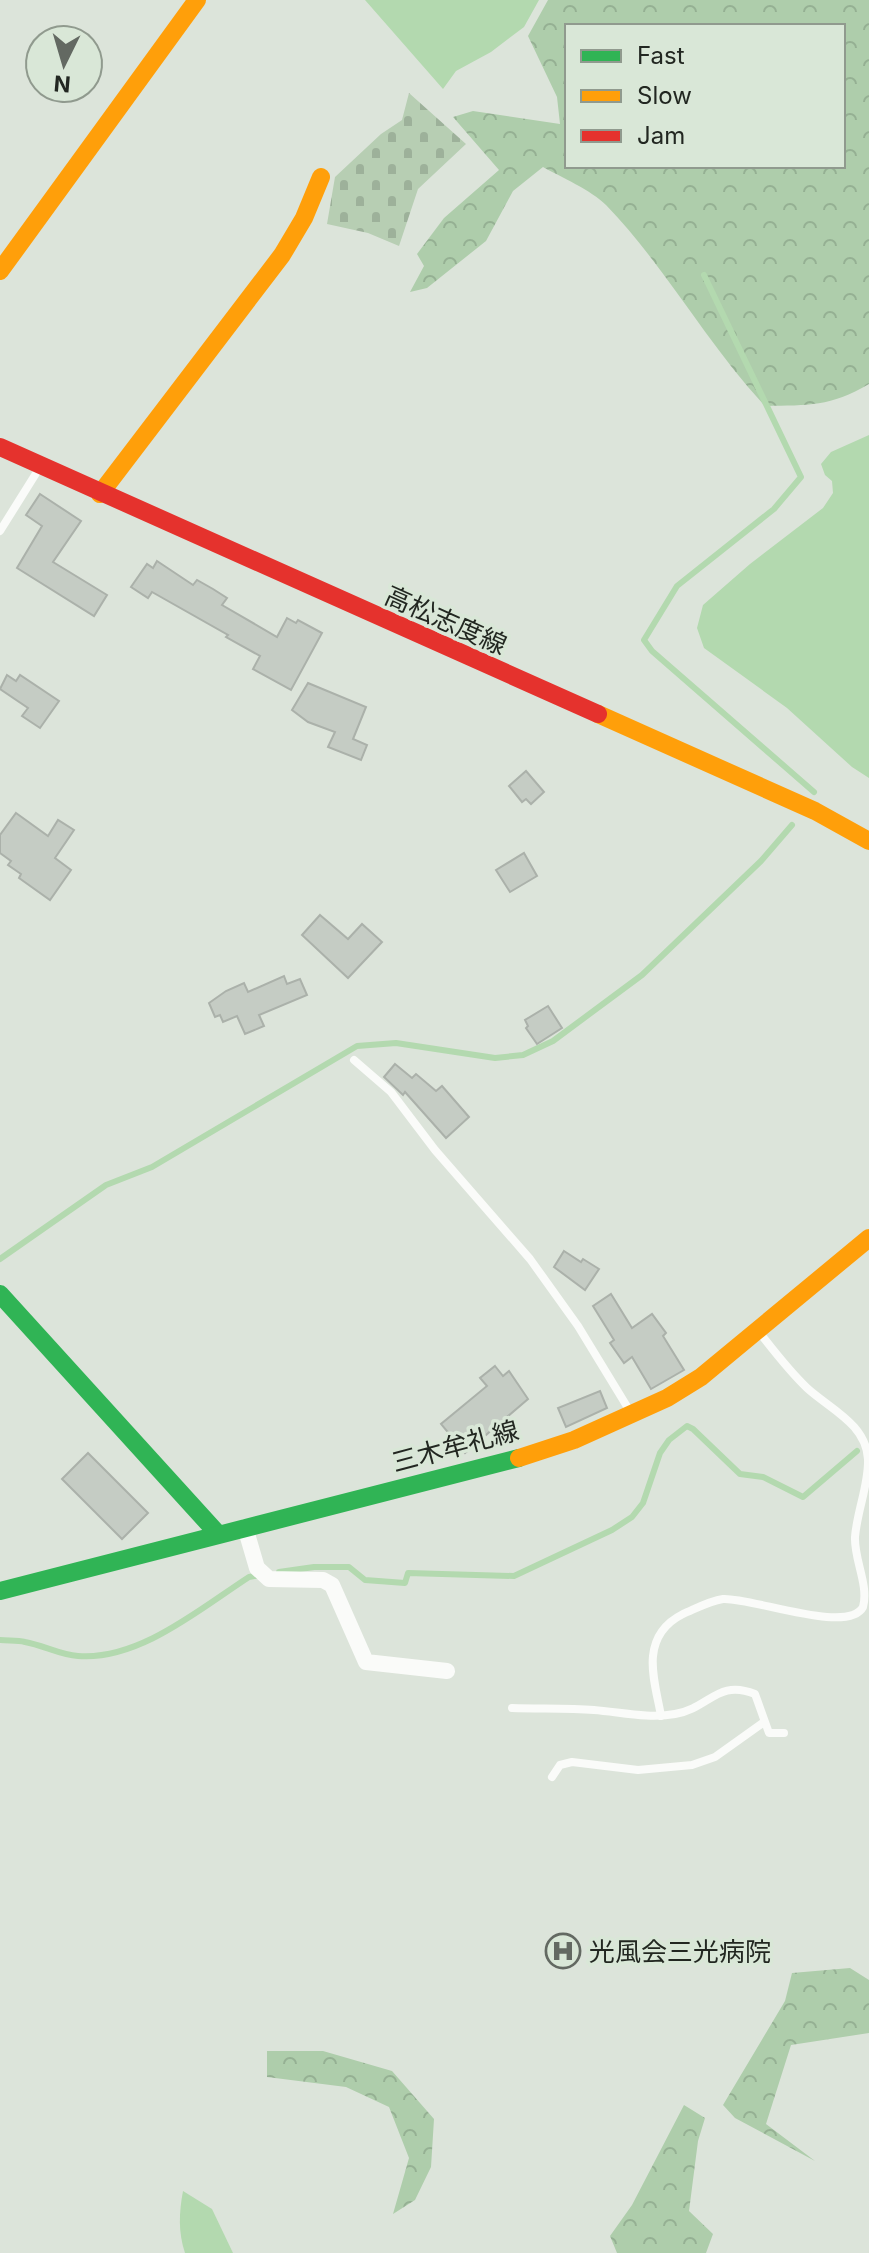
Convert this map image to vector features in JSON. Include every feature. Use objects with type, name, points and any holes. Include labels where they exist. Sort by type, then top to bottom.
[{"type":"main road","points":[[0,271],[197,0]]},
{"type":"main road","points":[[100,494],[282,255],[304,218],[321,177]]},
{"type":"main road","name":"高松志度線","points":[[0,447],[815,811],[869,841]]},
{"type":"main road","name":"三木牟礼線","points":[[0,1591],[505,1462],[574,1440],[632,1415],[701,1377],[869,1238]]},
{"type":"main road","points":[[0,1294],[218,1534]]},
{"type":"street","points":[[245,1527],[257,1568],[269,1579],[323,1580],[332,1585],[366,1662],[447,1671]]},
{"type":"lane","points":[[0,531],[40,467]]},
{"type":"lane","points":[[354,1060],[391,1092],[435,1150],[530,1259],[578,1326],[632,1415]]},
{"type":"lane","points":[[661,1716],[652,1658],[658,1635],[672,1620],[721,1599],[843,1618],[857,1614],[864,1606],[867,1586],[859,1565],[855,1538],[868,1461],[865,1439],[839,1412],[807,1388],[758,1331]]},
{"type":"lane","points":[[512,1708],[661,1716],[679,1714],[726,1689],[739,1688],[755,1694],[769,1733],[784,1733]]},
{"type":"lane","points":[[552,1777],[560,1765],[572,1762],[638,1770],[692,1765],[715,1757],[764,1722]]},
{"type":"green space","points":[[548,0],[869,0],[869,384],[831,401],[765,406],[724,357],[648,253],[606,205],[543,167],[513,191],[486,241],[427,288],[410,292],[424,266],[417,254],[444,218],[499,170],[453,117],[473,111],[560,124],[557,97],[528,36]]},
{"type":"green space","points":[[409,93],[466,144],[418,189],[399,246],[368,233],[327,224],[335,177],[381,134],[402,120]]},
{"type":"green space","points":[[850,1968],[869,1980],[869,2033],[791,2045],[766,2124],[815,2161],[735,2118],[723,2105],[785,2001],[792,1973]]},
{"type":"green space","points":[[267,2051],[323,2051],[392,2071],[434,2119],[431,2167],[415,2200],[393,2214],[409,2158],[389,2107],[346,2087],[267,2077]]},
{"type":"green space","points":[[684,2105],[705,2118],[698,2141],[689,2211],[713,2234],[706,2253],[617,2253],[610,2236],[632,2205]]},
{"type":"shaded area","points":[[365,0],[539,0],[524,27],[491,52],[456,71],[443,89]]},
{"type":"shaded area","points":[[869,435],[869,778],[852,767],[787,708],[704,648],[697,628],[703,605],[823,508],[833,493],[832,481],[825,475],[821,464],[831,452]]},
{"type":"shaded area","points":[[183,2191],[212,2209],[233,2253],[185,2253],[180,2222]]},
{"type":"building","points":[[40,494],[81,521],[53,562],[107,595],[94,616],[17,568],[42,526],[26,515]]},
{"type":"building","points":[[157,561],[193,585],[197,580],[213,589],[227,598],[222,605],[277,637],[287,618],[296,623],[298,620],[322,633],[291,690],[253,669],[260,656],[226,637],[228,635],[152,592],[148,598],[131,587],[147,564],[153,568]]},
{"type":"building","points":[[7,675],[16,681],[20,675],[59,701],[40,728],[22,716],[28,708],[0,689]]},
{"type":"building","points":[[308,683],[366,707],[353,739],[367,745],[361,760],[328,747],[335,732],[308,722],[292,710]]},
{"type":"building","points":[[526,771],[544,792],[531,804],[526,799],[522,802],[509,786]]},
{"type":"building","points":[[16,813],[48,836],[58,820],[74,830],[55,858],[71,870],[50,900],[19,878],[21,874],[8,865],[11,861],[0,853],[0,835]]},
{"type":"building","points":[[524,853],[537,876],[510,892],[496,870]]},
{"type":"building","points":[[320,915],[348,939],[362,924],[382,942],[348,978],[302,935]]},
{"type":"building","points":[[284,976],[287,984],[300,979],[307,995],[259,1015],[264,1026],[245,1034],[237,1016],[223,1022],[220,1015],[215,1017],[209,1003],[226,991],[244,983],[248,992]]},
{"type":"building","points":[[548,1006],[562,1028],[537,1044],[526,1028],[525,1020]]},
{"type":"building","points":[[395,1064],[412,1078],[416,1074],[436,1091],[442,1086],[469,1117],[446,1138],[405,1092],[403,1095],[384,1077]]},
{"type":"building","points":[[564,1251],[599,1269],[585,1290],[554,1267]]},
{"type":"building","points":[[611,1294],[632,1328],[652,1314],[666,1333],[663,1336],[684,1370],[651,1389],[632,1357],[624,1363],[610,1343],[614,1340],[593,1306]]},
{"type":"building","points":[[495,1366],[503,1376],[509,1371],[528,1399],[465,1453],[441,1424],[487,1386],[480,1378]]},
{"type":"building","points":[[600,1391],[607,1408],[566,1427],[558,1408]]},
{"type":"building","points":[[88,1453],[148,1513],[122,1539],[62,1479]]},
{"type":"waterway","points":[[704,275],[801,477],[774,509],[677,586],[644,640],[652,651],[814,792]]},
{"type":"waterway","points":[[0,1259],[106,1185],[152,1167],[357,1046],[396,1043],[495,1058],[523,1055],[553,1041],[642,975],[761,861],[792,825]]},
{"type":"waterway","points":[[279,1572],[314,1567],[349,1567],[365,1580],[405,1583],[408,1573],[514,1576],[612,1530],[632,1517],[643,1503],[660,1453],[669,1440],[687,1426],[740,1474],[763,1477],[803,1497],[857,1451]]},
{"type":"waterway","points":[[0,1640],[25,1642],[78,1656],[124,1650],[168,1630],[249,1577],[260,1575]]},
{"type":"traffic: fast","points":[[0,1294],[218,1534]]},
{"type":"traffic: fast","points":[[0,1591],[519,1458]]},
{"type":"traffic: slow","points":[[0,271],[197,0]]},
{"type":"traffic: slow","points":[[100,494],[282,255],[304,218],[321,177]]},
{"type":"traffic: slow","points":[[598,714],[815,811],[869,841]]},
{"type":"traffic: slow","points":[[519,1458],[574,1440],[667,1398],[701,1377],[869,1238]]},
{"type":"traffic: jam","points":[[0,447],[598,714]]},
{"type":"place","name":"光風会三光病院","points":[[563,1951]]}]
